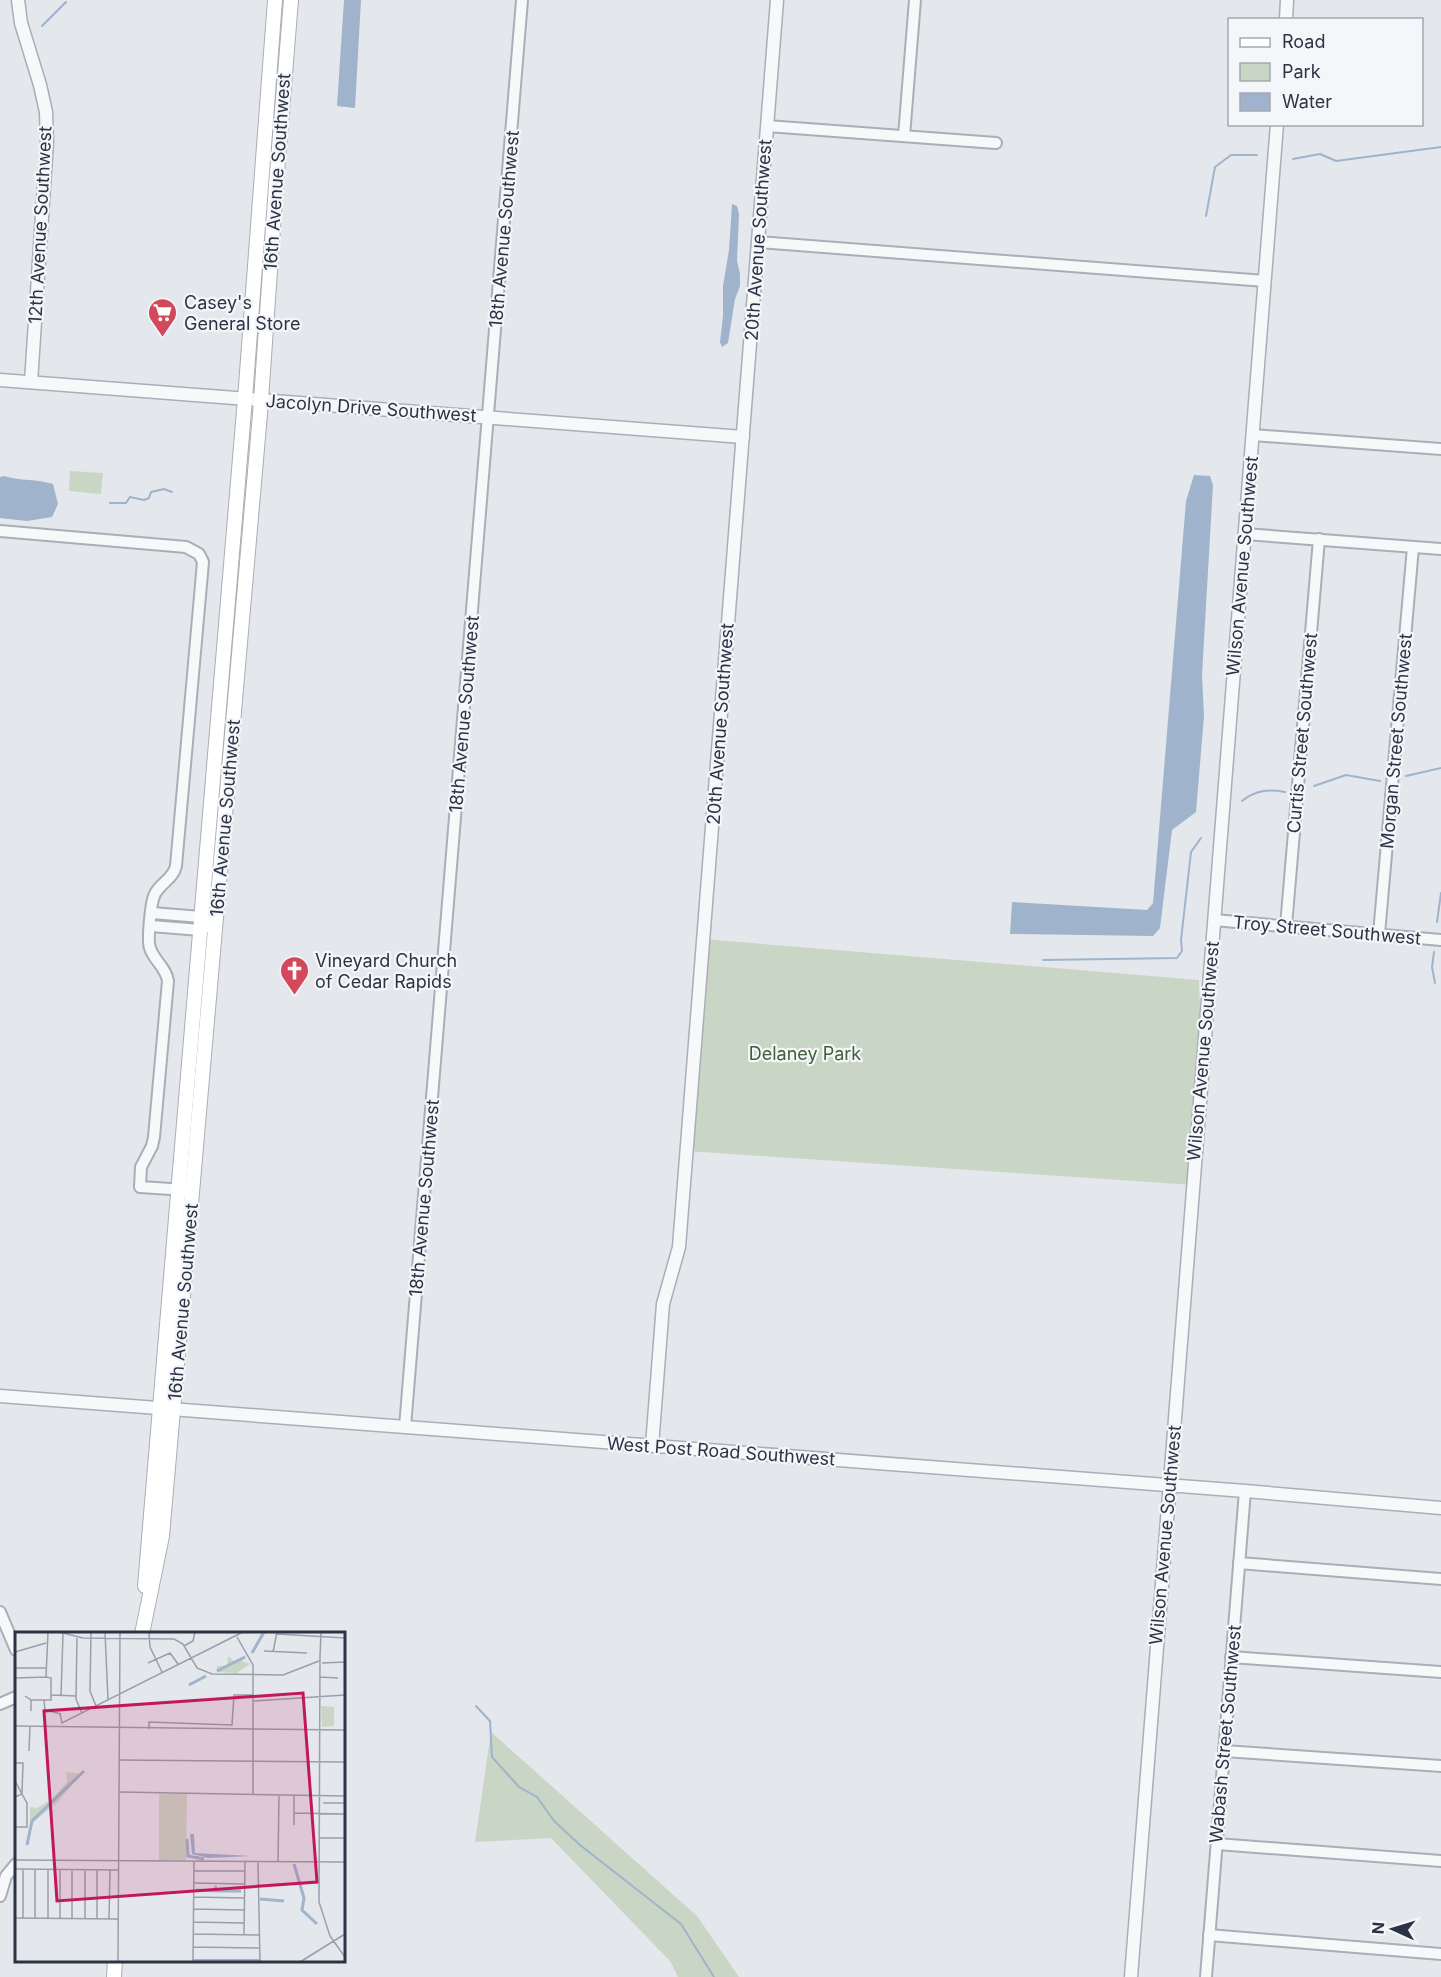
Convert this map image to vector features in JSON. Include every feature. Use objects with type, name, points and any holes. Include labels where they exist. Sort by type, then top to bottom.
[{"type":"main road","name":"16th Avenue Southwest","points":[[142,1632],[177,1189],[246,399],[275,0]]},
{"type":"main road","name":"16th Avenue Southwest","points":[[142,1632],[162,1536],[261,400],[291,0]]},
{"type":"main road","points":[[262,176],[268,185],[264,231],[272,243]]},
{"type":"main road","points":[[114,1977],[115,1962]]},
{"type":"street","name":"12th Avenue Southwest","points":[[18,0],[21,23],[46,112],[47,141],[31,382]]},
{"type":"street","name":"18th Avenue Southwest","points":[[405,1427],[522,0]]},
{"type":"street","name":"20th Avenue Southwest","points":[[652,1446],[663,1304],[679,1247],[777,0]]},
{"type":"street","points":[[904,136],[915,0]]},
{"type":"street","points":[[1286,18],[1287,0]]},
{"type":"street","points":[[767,126],[996,143]]},
{"type":"street","name":"Wilson Avenue Southwest","points":[[1131,1977],[1277,126]]},
{"type":"street","points":[[758,242],[1265,281]]},
{"type":"street","name":"Jacolyn Drive Southwest","points":[[0,380],[743,436]]},
{"type":"street","points":[[1252,435],[1441,449]]},
{"type":"street","points":[[0,531],[186,547],[200,554],[204,562],[176,866],[174,874],[158,888],[153,898],[149,947],[167,972],[168,981],[154,1137],[141,1167],[140,1186],[192,1190]]},
{"type":"street","points":[[1245,534],[1441,549]]},
{"type":"street","name":"Curtis Street Southwest","points":[[1286,926],[1319,539]]},
{"type":"street","name":"Morgan Street Southwest","points":[[1379,934],[1413,547]]},
{"type":"street","points":[[152,913],[200,923]]},
{"type":"street","name":"Troy Street Southwest","points":[[1214,920],[1441,940]]},
{"type":"street","points":[[151,926],[216,924]]},
{"type":"street","name":"West Post Road Southwest","points":[[0,1396],[1169,1485],[1441,1508]]},
{"type":"street","name":"Wabash Street Southwest","points":[[1206,1977],[1245,1491]]},
{"type":"street","points":[[1239,1563],[1441,1579]]},
{"type":"street","points":[[0,1612],[15,1648]]},
{"type":"street","points":[[1231,1657],[1441,1672]]},
{"type":"street","points":[[0,1704],[15,1697]]},
{"type":"street","points":[[1224,1751],[1441,1766]]},
{"type":"street","points":[[1217,1844],[1441,1861]]},
{"type":"street","points":[[0,1896],[6,1876],[15,1865]]},
{"type":"street","points":[[1209,1935],[1441,1954]]},
{"type":"green space","points":[[70,471],[103,473],[101,494],[69,491]]},
{"type":"green space","name":"Delaney Park","points":[[703,939],[1199,980],[1202,1065],[1193,1185],[687,1151]]},
{"type":"green space","points":[[491,1732],[697,1916],[739,1977],[678,1977],[670,1961],[551,1838],[475,1842]]},
{"type":"water","points":[[344,0],[361,0],[355,108],[337,106]]},
{"type":"water","points":[[732,204],[737,206],[739,214],[737,261],[740,286],[735,299],[728,343],[722,347],[720,342],[723,286],[729,250]]},
{"type":"water","points":[[1194,475],[1210,476],[1213,485],[1202,675],[1204,716],[1196,812],[1172,830],[1160,928],[1153,936],[1010,934],[1012,902],[1147,910],[1153,903],[1186,501]]},
{"type":"water","points":[[0,477],[53,484],[58,504],[52,517],[27,521],[0,518]]},
{"type":"waterway","points":[[42,26],[66,2]]},
{"type":"waterway","points":[[1293,159],[1320,154],[1336,161],[1441,147]]},
{"type":"waterway","points":[[1206,216],[1215,167],[1231,155],[1257,155]]},
{"type":"waterway","points":[[110,503],[126,503],[130,497],[144,500],[149,498],[151,492],[164,489],[172,492]]},
{"type":"waterway","points":[[1406,776],[1441,768]]},
{"type":"waterway","points":[[1314,786],[1346,775],[1380,781]]},
{"type":"waterway","points":[[1242,801],[1262,791],[1285,792]]},
{"type":"waterway","points":[[1043,960],[1177,958],[1182,951],[1181,940],[1191,852],[1201,838]]},
{"type":"waterway","points":[[1437,922],[1441,893]]},
{"type":"waterway","points":[[1434,952],[1432,967],[1435,983]]},
{"type":"waterway","points":[[476,1706],[490,1721],[492,1757],[519,1787],[537,1797],[554,1821],[580,1845],[681,1924],[714,1977]]},
{"type":"place","name":"Casey's General Store","points":[[163,338]]},
{"type":"place","name":"Vineyard Church of Cedar Rapids","points":[[294,996]]}]
